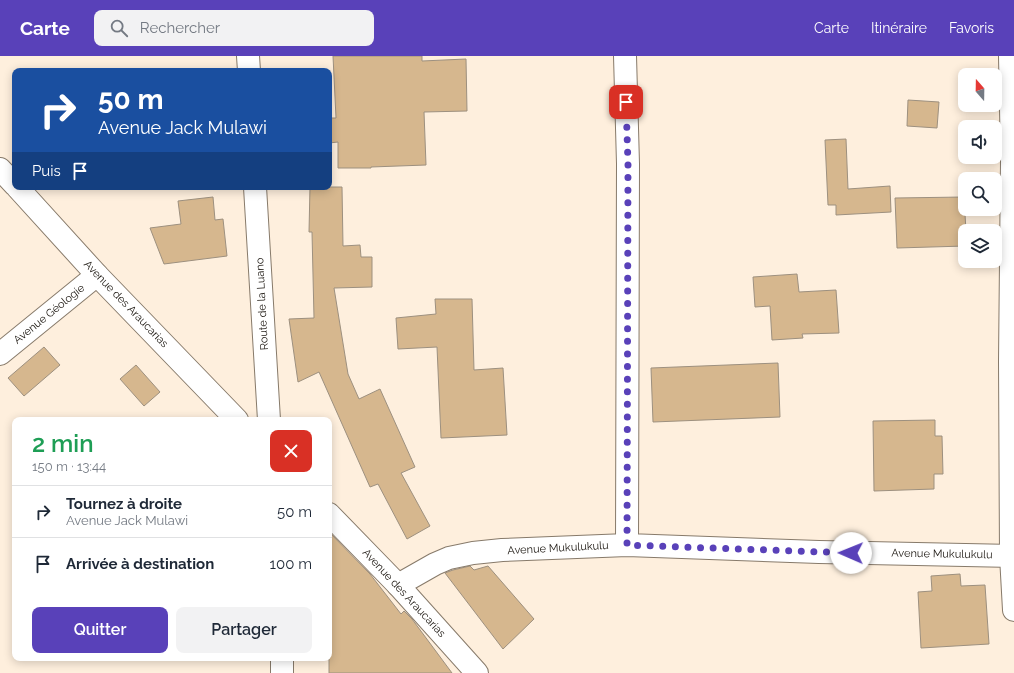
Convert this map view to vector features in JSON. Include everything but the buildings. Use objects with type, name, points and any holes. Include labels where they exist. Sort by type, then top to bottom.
[{"type":"street","points":[[248,56],[249,68]]},
{"type":"street","points":[[625,56],[628,164],[627,545]]},
{"type":"street","points":[[1010,56],[1012,160],[1010,361],[1014,610]]},
{"type":"street","name":"Avenue des Araucarias","points":[[0,169],[12,182]]},
{"type":"street","name":"Avenue des Araucarias","points":[[20,190],[97,275],[234,417]]},
{"type":"street","name":"Route de la Luano","points":[[255,190],[269,417]]},
{"type":"street","name":"Avenue Géologie","points":[[0,354],[97,275]]},
{"type":"street","name":"Avenue des Araucarias","points":[[332,517],[398,585],[477,673]]},
{"type":"street","name":"Avenue Mukulukulu","points":[[398,585],[435,564],[449,558],[474,553],[502,550],[627,545],[819,552],[1012,556]]},
{"type":"street","points":[[282,661],[282,673]]},
{"type":"route","points":[[626,102],[628,164],[627,545],[851,553]]}]
